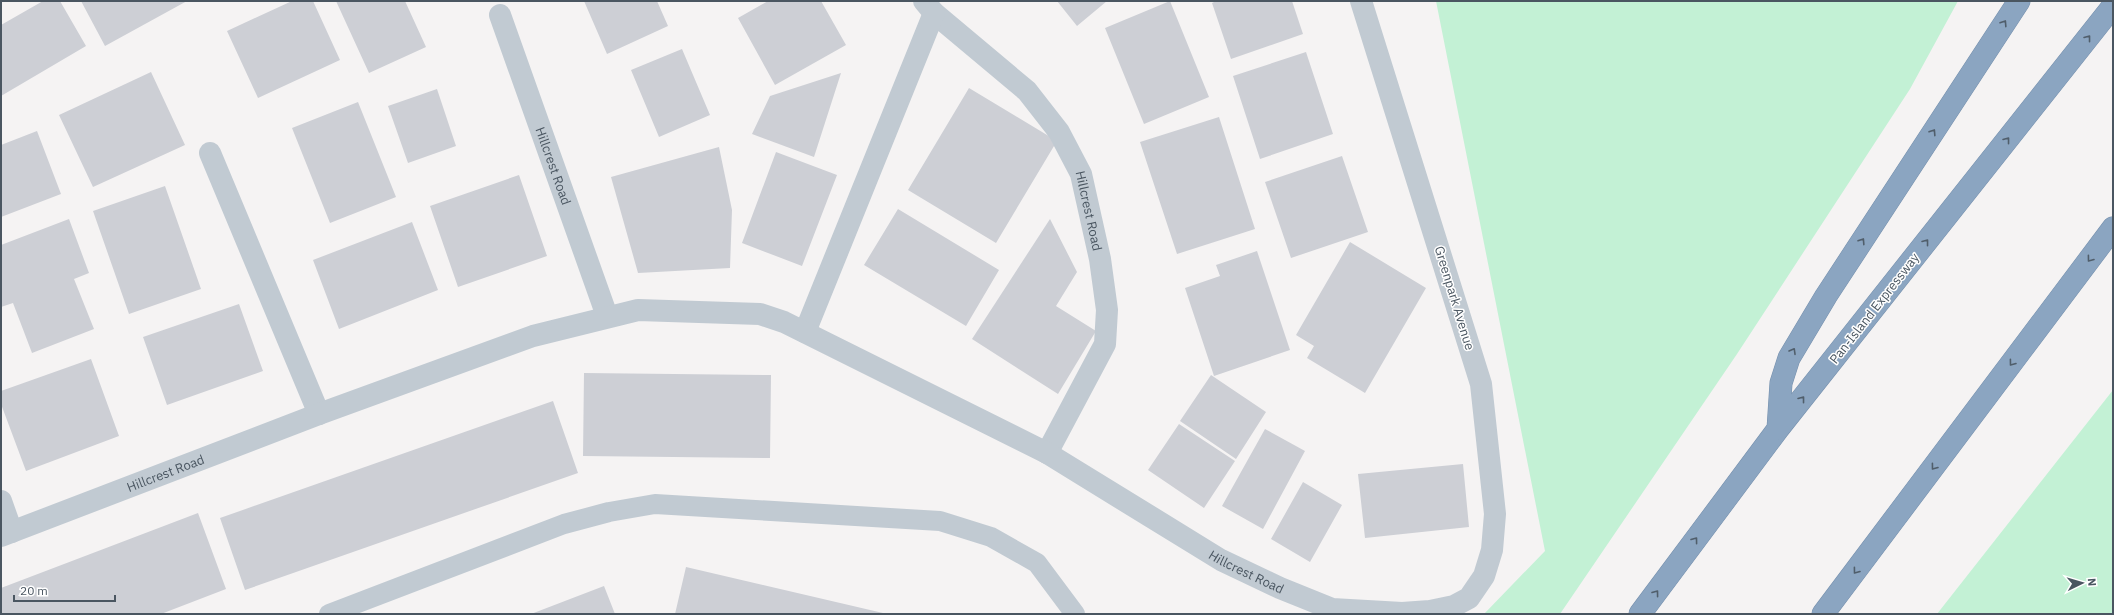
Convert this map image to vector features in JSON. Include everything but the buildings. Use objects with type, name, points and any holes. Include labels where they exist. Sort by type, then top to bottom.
[{"type":"highway","points":[[1778,429],[1781,383],[1784,368],[1792,352],[1826,296],[2019,1]]},
{"type":"highway","name":"Pan-Island Expressway","points":[[1640,614],[1778,429],[2113,6]]},
{"type":"highway","points":[[1823,614],[2113,228]]},
{"type":"street","name":"Greenpark Avenue","points":[[1361,1],[1481,384],[1495,514],[1492,550],[1484,576],[1469,598]]},
{"type":"street","name":"Hillcrest Road","points":[[805,332],[929,7],[1027,91],[1059,132],[1081,174],[1101,266],[1108,310],[1105,344],[1047,453]]},
{"type":"street","name":"Hillcrest Road","points":[[500,15],[607,316]]},
{"type":"street","points":[[210,153],[319,414]]},
{"type":"street","name":"Hillcrest Road","points":[[1,501],[7,534],[319,414],[533,336],[607,316],[638,310],[760,314],[784,322],[805,332],[1047,453],[1221,560],[1280,588],[1332,609],[1402,613],[1430,611],[1454,606],[1469,598]]},
{"type":"lane","points":[[330,614],[564,524],[609,512],[655,504],[940,521],[991,536],[1037,564],[1076,614]]},
{"type":"green space","points":[[1436,1],[1958,1],[1910,89],[1737,354],[1560,614],[1484,614],[1545,551]]},
{"type":"green space","points":[[2113,390],[2113,614],[1937,614]]}]
